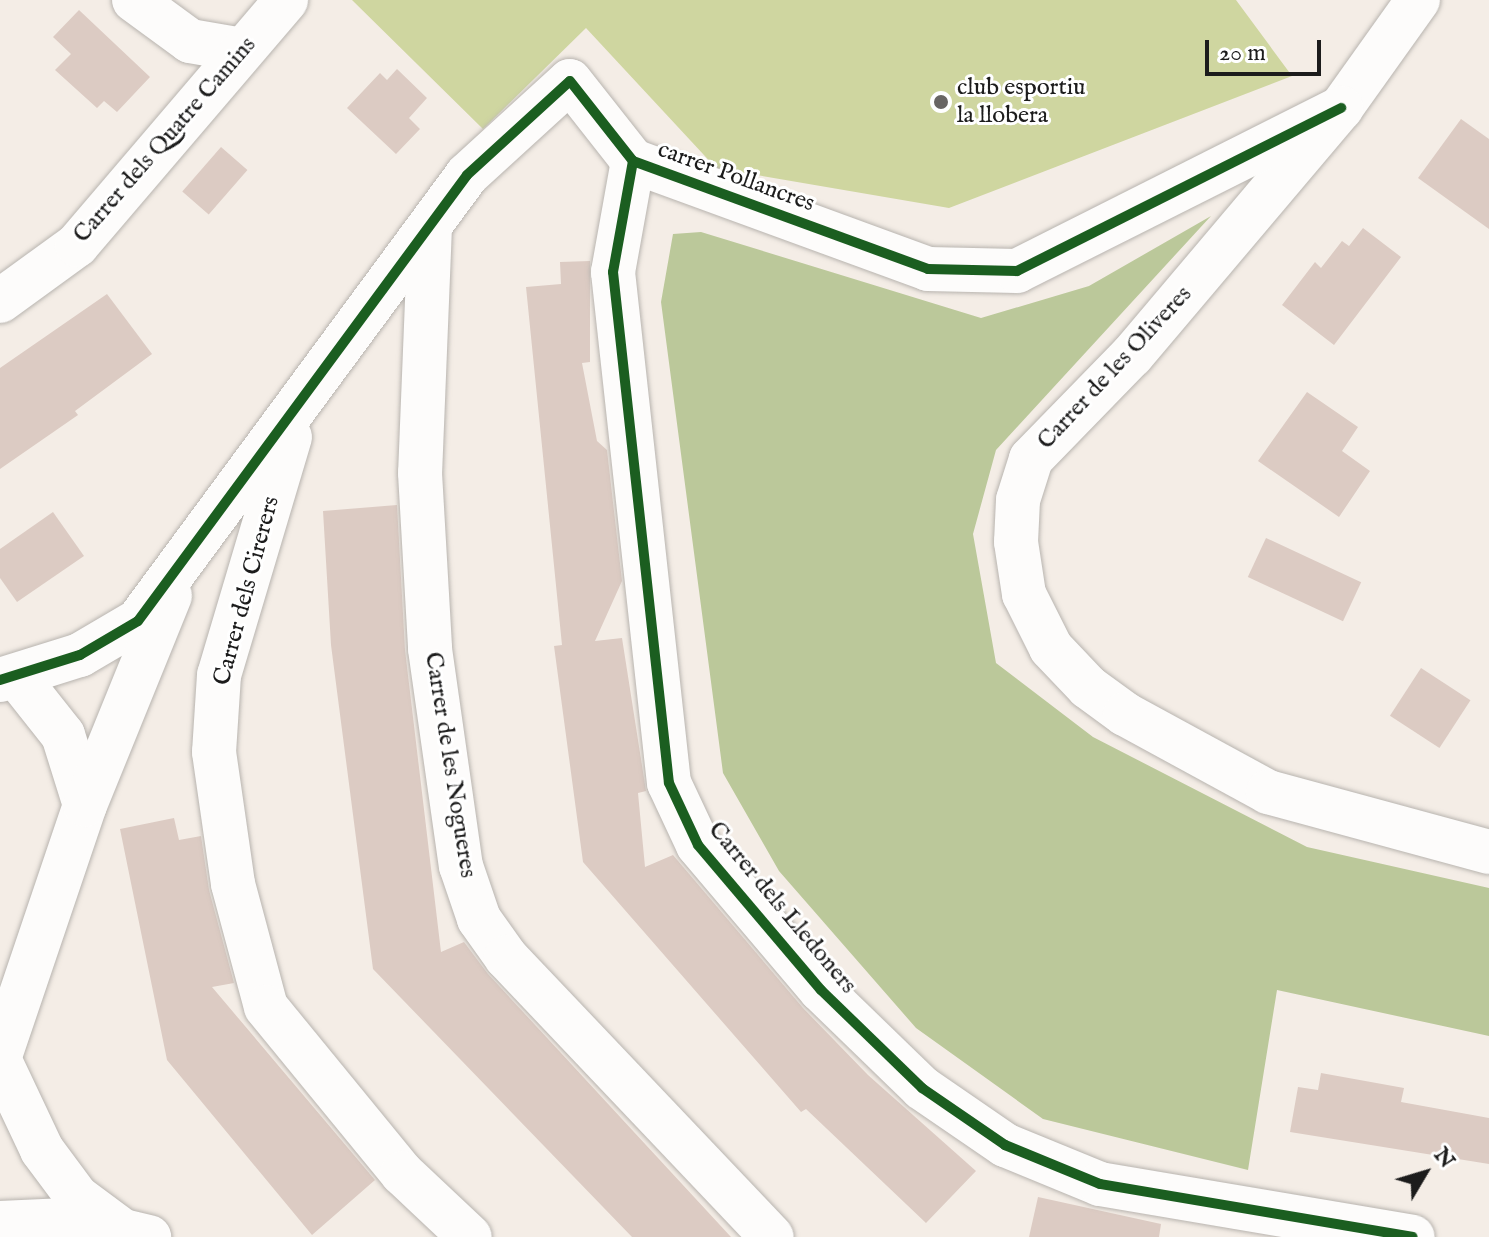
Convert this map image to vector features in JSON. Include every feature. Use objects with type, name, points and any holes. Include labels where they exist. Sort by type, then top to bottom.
[{"type":"street","points":[[134,0],[190,41],[242,50]]},
{"type":"street","name":"Carrer dels Quatre Camins","points":[[0,301],[77,245],[286,0]]},
{"type":"street","name":"Carrer de les Oliveres","points":[[1418,0],[1341,108],[1132,355],[1031,459],[1018,500],[1016,542],[1024,594],[1051,648],[1088,687],[1125,714],[1268,792],[1489,852]]},
{"type":"street","name":"carrer Pollancres","points":[[8,679],[80,655],[138,621],[182,568],[303,393],[467,175],[570,81],[633,161],[928,269],[1017,271],[1341,108]]},
{"type":"street","name":"Carrer dels Lledoners","points":[[633,161],[613,272],[669,783],[698,845],[821,990],[922,1088],[1005,1145],[1100,1184],[1413,1237]]},
{"type":"street","name":"Carrer de les Nogueres","points":[[430,226],[420,473],[430,649],[461,866],[479,919],[506,957],[772,1237]]},
{"type":"street","name":"Carrer dels Cirerers","points":[[303,393],[219,675],[214,752],[233,884],[266,1007],[402,1173],[470,1237]]},
{"type":"street","points":[[136,1234],[77,1197],[59,1174],[35,1136],[0,1059],[85,805],[182,568]]},
{"type":"street","points":[[8,679],[63,735],[85,805]]},
{"type":"street","points":[[0,1223],[66,1220],[136,1234]]},
{"type":"green space","name":"club esportiu la llobera","points":[[352,0],[1236,0],[1292,76],[949,208],[716,168],[586,28],[483,129]]},
{"type":"green space","points":[[1211,216],[996,450],[973,534],[996,663],[1093,737],[1307,847],[1489,888],[1489,1036],[1277,990],[1248,1170],[1043,1119],[916,1028],[779,871],[723,773],[661,302],[673,234],[701,232],[981,318],[1089,286]]},
{"type":"building","points":[[79,10],[150,77],[117,112],[104,101],[97,108],[55,70],[71,54],[53,37]]},
{"type":"building","points":[[397,69],[427,98],[409,118],[420,129],[396,154],[347,108],[380,73],[387,80]]},
{"type":"building","points":[[1461,119],[1489,139],[1489,229],[1418,178]]},
{"type":"building","points":[[221,147],[247,170],[209,214],[182,192]]},
{"type":"building","points":[[1363,228],[1401,257],[1334,345],[1282,305],[1315,262],[1321,268],[1342,241],[1349,246]]},
{"type":"building","points":[[590,261],[590,362],[582,363],[597,441],[607,450],[622,581],[595,641],[622,638],[646,791],[638,793],[645,867],[673,855],[803,1008],[868,1075],[976,1171],[926,1223],[806,1109],[801,1112],[583,862],[554,646],[562,645],[526,287],[561,284],[560,262]]},
{"type":"building","points":[[107,294],[152,354],[75,411],[78,415],[0,469],[0,368]]},
{"type":"building","points":[[1307,392],[1358,427],[1342,451],[1370,471],[1339,517],[1258,461]]},
{"type":"building","points":[[397,505],[405,650],[441,952],[464,942],[488,974],[731,1237],[632,1237],[373,969],[331,645],[323,511]]},
{"type":"building","points":[[53,512],[84,556],[17,602],[0,578],[0,549]]},
{"type":"building","points":[[1266,538],[1361,582],[1343,621],[1248,577]]},
{"type":"building","points":[[1421,668],[1470,700],[1439,748],[1390,716]]},
{"type":"building","points":[[174,818],[179,840],[201,836],[209,890],[234,983],[212,987],[375,1180],[312,1235],[167,1060],[120,829]]},
{"type":"building","points":[[1321,1073],[1404,1088],[1401,1102],[1489,1118],[1489,1164],[1290,1132],[1298,1087],[1318,1090]]},
{"type":"building","points":[[1038,1197],[1161,1224],[1159,1237],[1029,1237]]},
{"type":"cycle path","points":[[0,680],[80,655],[138,621],[467,175],[570,81],[633,161],[928,269],[1017,271],[1341,108]]},
{"type":"cycle path","points":[[633,161],[613,272],[669,783],[698,845],[821,990],[922,1088],[1005,1145],[1100,1184],[1413,1237]]},
{"type":"place","name":"club esportiu la llobera","points":[[941,102]]}]
